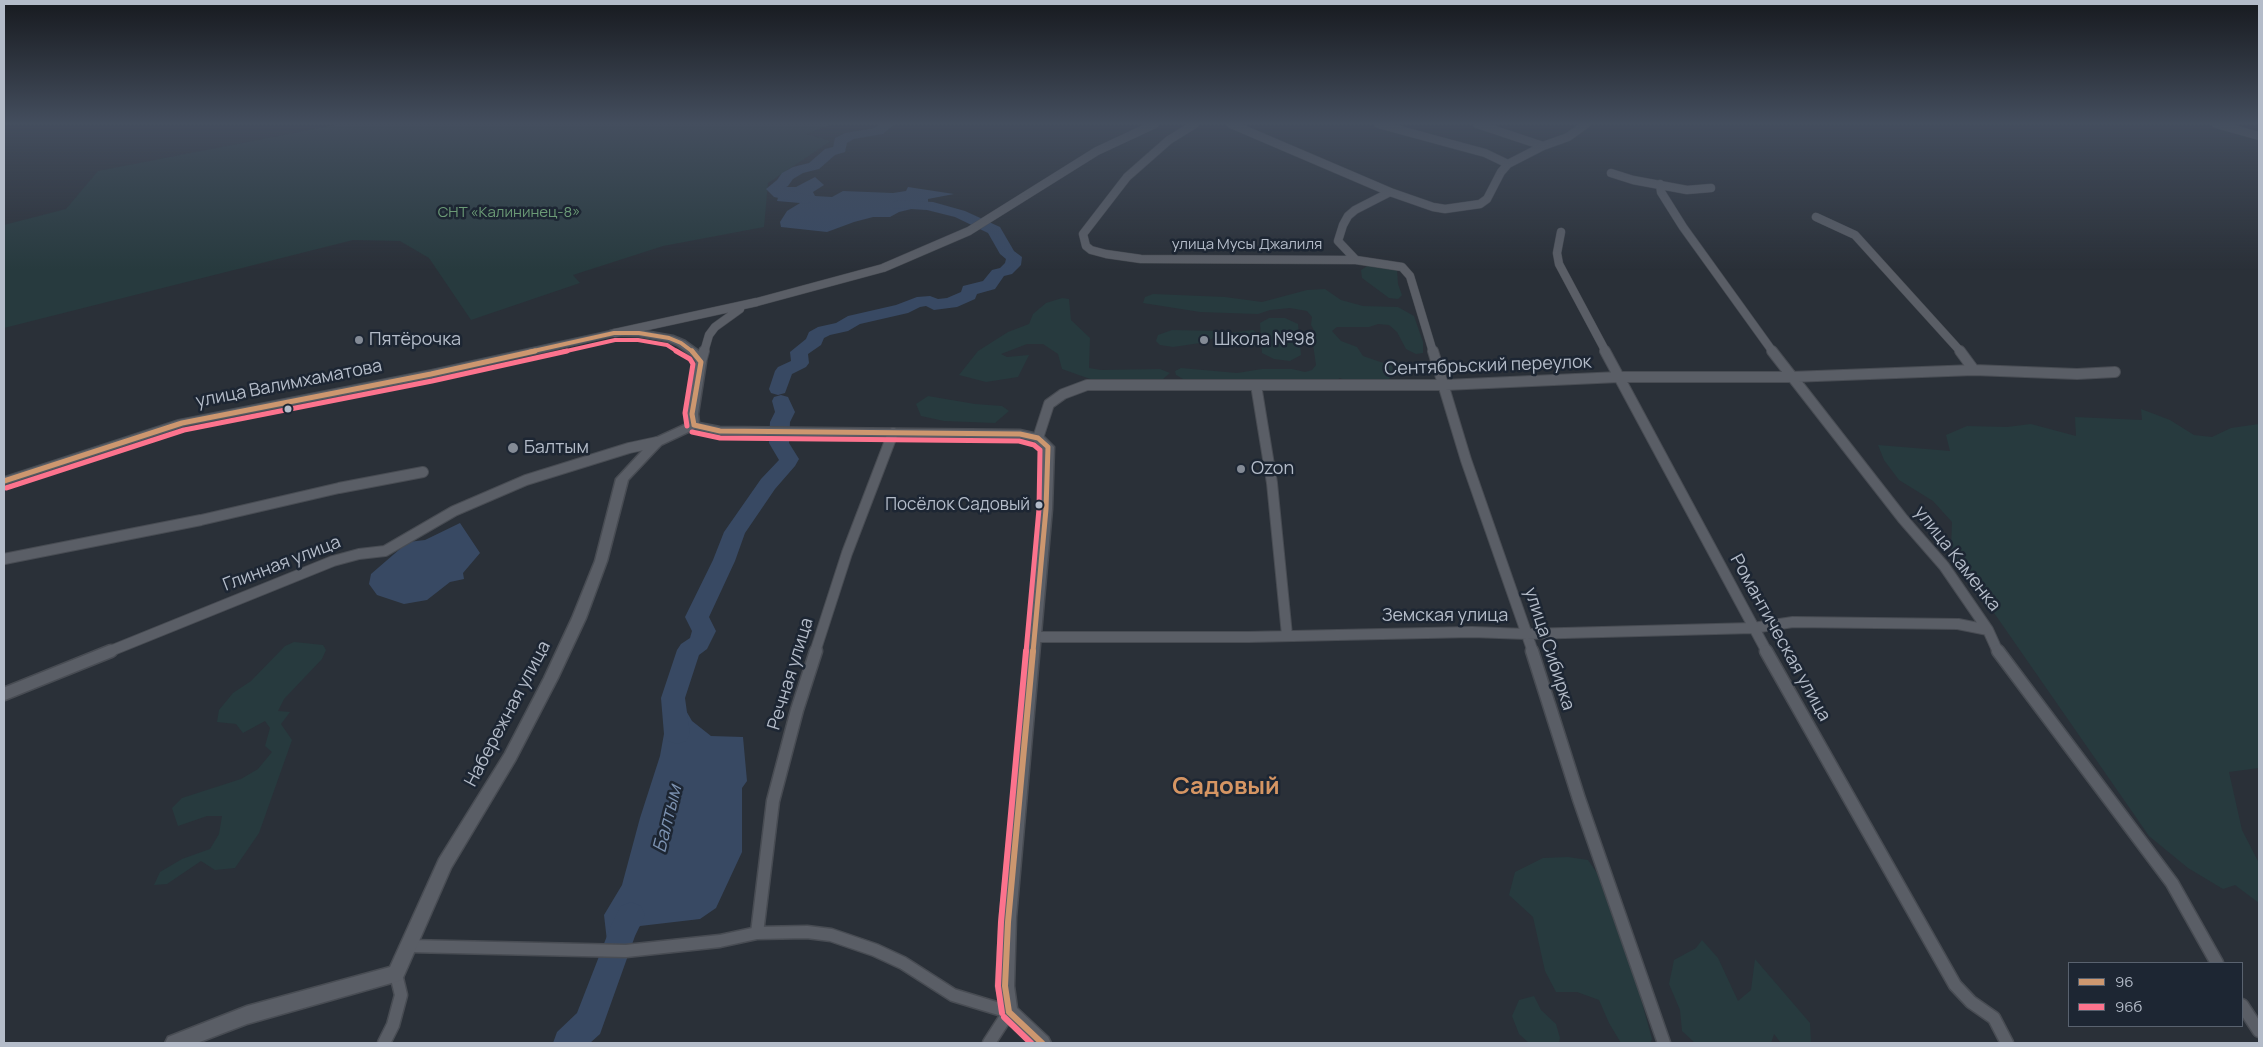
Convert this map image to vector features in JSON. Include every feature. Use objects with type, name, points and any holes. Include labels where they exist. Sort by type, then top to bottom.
[{"type":"main road","name":"улица Валимхаматова","points":[[4,481],[182,423],[445,371],[614,333]]},
{"type":"street","points":[[614,333],[757,302],[883,268],[969,231],[998,215],[1063,173]]},
{"type":"street","name":"улица Мусы Джалиля","points":[[1132,173],[1083,234],[1086,246],[1091,250],[1141,259],[1356,260],[1402,267]]},
{"type":"street","points":[[1345,173],[1390,192],[1439,208],[1472,206],[1487,199],[1501,173]]},
{"type":"street","points":[[1611,173],[1634,180],[1687,190],[1711,188]]},
{"type":"street","name":"улица Каменка","points":[[1660,184],[1661,192],[1683,227],[1791,377],[1902,519],[1944,566],[1988,630],[2000,656],[2172,883],[2216,962]]},
{"type":"street","points":[[1356,260],[1341,247],[1338,241],[1343,225],[1348,216],[1355,210],[1390,192]]},
{"type":"street","points":[[1816,217],[1849,231],[1861,240],[1964,355],[1971,371]]},
{"type":"street","name":"Романтическая улица","points":[[1560,232],[1557,253],[1559,264],[1753,628],[1955,985],[1971,1002],[1994,1018],[2007,1043]]},
{"type":"street","name":"улица Сибирка","points":[[1402,267],[1410,276],[1466,460],[1526,634],[1579,799],[1664,1043]]},
{"type":"street","points":[[757,302],[737,310],[715,327],[709,335],[701,362],[692,414],[694,424],[720,431],[1020,434],[1038,438],[1048,447],[1046,509],[1008,922],[1005,986],[1009,1012],[989,1043]]},
{"type":"street","points":[[614,333],[639,333],[669,338],[690,349],[701,362]]},
{"type":"street","name":"Сентябрьский переулок","points":[[1038,438],[1049,404],[1073,389],[1114,384],[1444,385],[1620,377],[1791,377],[1971,371],[2077,374],[2115,372]]},
{"type":"street","points":[[1256,385],[1272,483],[1287,636]]},
{"type":"street","name":"Набережная улица","points":[[396,974],[444,864],[510,756],[552,678],[579,618],[601,561],[622,478],[657,442],[694,424]]},
{"type":"street","name":"Речная улица","points":[[757,933],[773,801],[797,710],[847,553],[893,433]]},
{"type":"street","name":"Глинная улица","points":[[4,694],[333,561],[358,554],[385,551],[454,511],[513,485],[629,448],[657,442]]},
{"type":"street","points":[[4,559],[201,520],[339,488],[423,472]]},
{"type":"street","name":"Земская улица","points":[[1034,637],[1287,636],[1472,632],[1526,634],[1753,628],[1793,622],[1958,624],[1988,630]]},
{"type":"street","points":[[409,946],[626,951],[720,941],[757,933],[807,932],[831,935],[851,940],[903,963],[953,995],[984,1006],[1009,1012],[1042,1043]]},
{"type":"street","points":[[174,1043],[247,1015],[350,985],[396,974],[401,995],[393,1025],[384,1043]]},
{"type":"street","points":[[2243,1007],[2259,1031]]},
{"type":"green space","name":"СНТ «Калининец-8»","points":[[96,173],[783,173],[768,183],[764,227],[663,246],[573,275],[580,283],[471,320],[429,258],[400,241],[353,240],[4,328],[4,225],[66,209]]},
{"type":"green space","points":[[1369,265],[1397,269],[1398,284],[1402,295],[1398,299],[1389,298],[1362,278],[1361,270]]},
{"type":"green space","points":[[1325,289],[1341,300],[1363,306],[1398,307],[1414,316],[1423,342],[1423,353],[1416,354],[1406,349],[1397,332],[1389,325],[1337,327],[1332,331],[1341,341],[1357,347],[1363,356],[1392,366],[1393,374],[1388,380],[1347,381],[1340,378],[1335,381],[1183,379],[1176,375],[1175,371],[1181,368],[1237,373],[1262,369],[1292,369],[1305,372],[1312,370],[1316,365],[1313,344],[1316,334],[1311,325],[1312,317],[1307,311],[1290,308],[1270,310],[1258,314],[1200,312],[1143,303],[1145,297],[1153,294],[1225,297],[1262,302],[1307,290]]},
{"type":"green space","points":[[1062,298],[1069,299],[1071,320],[1090,338],[1089,368],[1101,370],[1160,369],[1170,373],[1163,379],[1093,380],[1062,369],[1058,354],[1043,344],[1027,344],[1001,354],[1007,357],[1029,355],[1018,377],[986,382],[959,375],[978,351],[1008,332],[1029,324],[1033,314],[1046,303]]},
{"type":"green space","points":[[1269,318],[1285,318],[1298,324],[1301,355],[1290,361],[1274,359],[1262,353],[1260,323]]},
{"type":"green space","points":[[1172,330],[1215,331],[1218,334],[1207,342],[1173,347],[1160,345],[1156,341],[1158,335]]},
{"type":"green space","points":[[1253,330],[1258,334],[1259,340],[1256,346],[1234,346],[1225,341],[1225,337],[1229,333]]},
{"type":"green space","points":[[928,396],[975,404],[1002,406],[1009,411],[995,423],[944,421],[921,416],[916,404]]},
{"type":"green space","points":[[2141,409],[2170,420],[2194,435],[2212,437],[2231,428],[2259,424],[2259,768],[2229,772],[2242,830],[2259,863],[2259,903],[2235,885],[2223,889],[2188,868],[2149,836],[1951,551],[1952,522],[1933,501],[1899,480],[1884,460],[1878,445],[1950,451],[1946,435],[1967,426],[2007,427],[2031,424],[2076,436],[2075,417],[2142,420]]},
{"type":"green space","points":[[294,642],[323,645],[326,650],[322,659],[284,699],[278,711],[290,712],[281,724],[292,740],[259,833],[235,868],[215,870],[201,861],[167,884],[154,885],[160,872],[182,859],[210,849],[219,834],[222,816],[207,816],[178,826],[172,808],[182,798],[241,779],[258,769],[272,752],[265,746],[270,728],[265,721],[243,733],[236,724],[217,722],[219,710],[233,693],[251,681],[285,646]]},
{"type":"green space","points":[[1568,857],[1588,860],[1597,873],[1639,992],[1652,1039],[1650,1043],[1621,1043],[1609,1023],[1599,1000],[1577,992],[1556,992],[1545,971],[1533,917],[1509,895],[1515,872],[1543,858]]},
{"type":"green space","points":[[1702,940],[1718,958],[1738,1001],[1751,990],[1755,959],[1810,1023],[1811,1043],[1781,1043],[1774,1034],[1771,1043],[1695,1043],[1682,1031],[1680,1010],[1669,984],[1674,960],[1696,948]]},
{"type":"green space","points":[[1534,996],[1541,1010],[1556,1024],[1560,1038],[1559,1043],[1529,1043],[1519,1034],[1512,1016],[1519,1000]]},
{"type":"water","points":[[815,177],[824,185],[813,192],[815,196],[832,197],[843,191],[893,193],[906,191],[908,187],[954,194],[928,199],[928,205],[899,212],[890,217],[873,217],[827,232],[781,227],[780,222],[787,211],[800,203],[777,201],[779,194],[784,187],[796,187]]},
{"type":"water","points":[[460,523],[480,553],[463,573],[464,579],[450,582],[427,600],[404,604],[377,595],[369,584],[371,574],[408,542],[425,540]]},
{"type":"water","points":[[681,702],[692,721],[711,736],[743,737],[747,781],[742,788],[742,852],[716,908],[700,919],[640,926],[623,939],[607,941],[604,915],[622,885],[640,818],[660,756],[669,706]]},
{"type":"waterway","name":"Балтым","points":[[793,173],[787,176],[783,183],[773,189],[779,194],[806,199]]},
{"type":"waterway","name":"Балтым","points":[[778,389],[784,371],[800,363],[799,352],[815,341],[815,336],[824,331],[842,327],[854,320],[902,309],[917,302],[930,301],[934,305],[951,303],[969,295],[969,290],[981,289],[989,285],[998,273],[1006,271],[1013,265],[1014,257],[1008,254],[994,230],[960,214],[928,205],[899,205]]},
{"type":"waterway","name":"Балтым","points":[[677,734],[673,698],[689,650],[699,643],[704,631],[697,617],[716,574],[724,561],[735,532],[768,484],[789,459],[779,443],[780,422],[785,412],[781,401]]},
{"type":"waterway","name":"Балтым","points":[[568,1043],[589,1023],[622,932],[631,915]]},
{"type":"transit line","name":"96","points":[[4,481],[182,423],[431,374],[614,333],[639,333],[669,338],[681,343],[696,354],[701,362],[692,414],[694,425]]},
{"type":"transit line","name":"96б","points":[[6,488],[184,430],[432,381],[615,340],[638,340],[667,345],[690,359],[693,364],[685,413],[687,426]]},
{"type":"transit line","name":"96","points":[[694,425],[720,431],[1020,434],[1038,438],[1048,447],[1046,509],[1008,922],[1005,986],[1009,1012]]},
{"type":"transit line","name":"96б","points":[[692,432],[720,438],[1019,441],[1034,445],[1040,450],[1039,509],[1001,922],[998,986],[1002,1013]]},
{"type":"transit line","name":"96","points":[[1009,1012],[1042,1043]]},
{"type":"transit line","name":"96б","points":[[1004,1017],[1031,1043]]},
{"type":"place","name":"Пятёрочка","points":[[359,340]]},
{"type":"place","name":"Школа №98","points":[[1204,340]]},
{"type":"place","name":"Балтым","points":[[513,448]]},
{"type":"place","name":"Ozon","points":[[1241,469]]},
{"type":"place","name":"Посёлок Садовый","points":[[1039,505]]},
{"type":"district","name":"Садовый","points":[[1226,787]]}]
